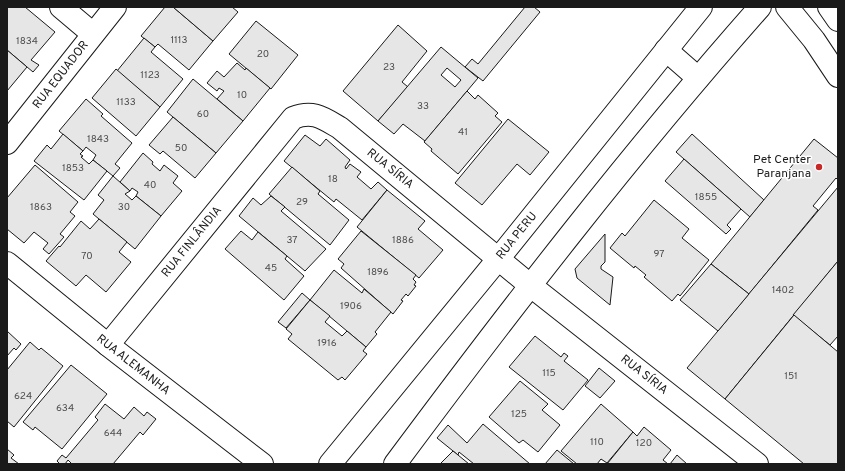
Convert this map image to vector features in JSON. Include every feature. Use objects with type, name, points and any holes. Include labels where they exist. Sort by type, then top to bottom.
[{"type":"street","points":[[61,7],[93,34]]},
{"type":"street","name":"RUA EQUADOR","points":[[7,143],[115,7]]},
{"type":"street","name":"RUA PERU","points":[[330,464],[499,258],[701,7]]},
{"type":"street","points":[[395,464],[502,321],[698,78],[760,7]]},
{"type":"street","points":[[787,7],[814,40],[838,76]]},
{"type":"street","points":[[829,7],[838,20]]},
{"type":"street","points":[[666,50],[698,78]]},
{"type":"street","name":"RUA SÍRIA","points":[[276,138],[293,118],[302,114],[321,116],[340,128],[531,286],[757,464]]},
{"type":"street","name":"RUA FINLÂNDIA","points":[[108,345],[276,138]]},
{"type":"street","name":"RUA ALEMANHA","points":[[7,263],[108,345],[262,464]]},
{"type":"building","points":[[7,7],[25,7],[55,32],[31,60],[39,65],[33,72],[7,50]]},
{"type":"building","points":[[165,7],[173,7],[213,41],[189,70],[158,44],[155,47],[141,36]]},
{"type":"building","points":[[173,7],[232,7],[238,12],[213,41]]},
{"type":"building","points":[[525,7],[534,7],[540,12],[483,81],[465,67],[472,59],[478,64]]},
{"type":"building","points":[[256,21],[298,55],[271,89],[229,54]]},
{"type":"building","points":[[398,25],[427,51],[402,82],[408,87],[378,121],[343,91]]},
{"type":"building","points":[[144,38],[155,47],[151,52],[183,79],[160,107],[117,71]]},
{"type":"building","points":[[441,47],[478,78],[425,141],[403,124],[394,134],[378,121]],"holes":[[[447,68],[461,80],[455,87],[441,75]]]},
{"type":"building","points":[[7,50],[27,67],[7,91]]},
{"type":"building","points":[[237,63],[245,70],[246,68],[270,88],[243,121],[217,99],[224,91],[219,88],[217,91],[207,83],[217,71],[224,77]]},
{"type":"building","points":[[116,69],[160,107],[136,136],[92,98]]},
{"type":"building","points":[[193,79],[243,121],[216,153],[167,112]]},
{"type":"building","points":[[467,91],[475,99],[478,95],[498,113],[495,116],[502,122],[458,174],[431,151],[432,149],[424,142]]},
{"type":"building","points":[[86,99],[103,114],[101,116],[132,143],[115,164],[120,168],[113,176],[93,160],[96,155],[86,147],[83,151],[59,131]]},
{"type":"building","points":[[173,117],[216,153],[195,178],[163,151],[160,154],[149,145]]},
{"type":"building","points":[[508,119],[549,152],[530,175],[517,164],[482,205],[455,183]]},
{"type":"building","points":[[63,134],[83,151],[80,154],[83,156],[81,157],[89,164],[93,160],[107,171],[84,200],[34,161],[47,145],[51,149]]},
{"type":"building","points":[[692,134],[764,200],[750,217],[676,152]]},
{"type":"building","points":[[305,135],[320,146],[326,139],[350,160],[345,167],[346,169],[350,164],[361,172],[357,177],[371,189],[378,182],[387,190],[362,220],[336,199],[334,202],[284,161]]},
{"type":"building","points":[[814,139],[838,158],[838,180],[836,178],[813,206],[818,210],[749,294],[711,264]]},
{"type":"building","points":[[143,153],[160,171],[164,165],[178,176],[173,183],[182,191],[161,216],[136,196],[138,192],[132,188],[130,191],[120,182]]},
{"type":"building","points":[[684,159],[741,209],[727,225],[731,229],[726,234],[665,181]]},
{"type":"building","points":[[35,165],[78,202],[70,212],[75,216],[60,234],[64,237],[49,254],[43,249],[48,243],[34,232],[24,243],[7,229],[7,198]]},
{"type":"building","points":[[292,167],[320,191],[318,194],[349,220],[330,245],[269,194]]},
{"type":"building","points":[[113,176],[130,191],[125,194],[132,200],[136,196],[161,216],[135,249],[93,214],[104,200],[98,195]]},
{"type":"building","points":[[838,187],[838,261],[725,399],[687,368]]},
{"type":"building","points":[[387,190],[425,221],[418,229],[443,250],[419,278],[357,227]]},
{"type":"building","points":[[271,196],[285,207],[281,211],[326,249],[305,271],[239,216],[253,198],[261,205]]},
{"type":"building","points":[[654,200],[689,229],[682,238],[709,260],[680,296],[678,294],[672,301],[644,277],[646,275],[635,266],[634,268],[610,248],[622,233],[625,236]]},
{"type":"building","points":[[99,219],[127,242],[119,252],[131,262],[106,292],[86,275],[76,286],[46,261],[59,246],[60,247],[81,221],[90,229]]},
{"type":"building","points":[[241,231],[252,240],[258,232],[287,256],[285,259],[304,276],[284,300],[225,249]]},
{"type":"building","points":[[361,231],[416,275],[413,279],[416,282],[414,285],[416,286],[408,296],[406,294],[401,300],[403,301],[393,314],[341,268],[344,264],[338,259]]},
{"type":"building","points":[[605,234],[605,262],[601,266],[601,269],[613,277],[610,305],[577,278],[575,269]]},
{"type":"building","points":[[838,261],[838,336],[830,345],[793,315]]},
{"type":"building","points":[[711,264],[749,294],[718,331],[680,300]]},
{"type":"building","points":[[334,270],[362,293],[364,289],[391,312],[375,332],[377,334],[366,347],[310,300]]},
{"type":"building","points":[[302,293],[310,300],[286,328],[278,322]]},
{"type":"building","points":[[310,300],[330,316],[325,322],[342,336],[347,331],[366,347],[363,351],[367,354],[345,380],[342,377],[338,380],[288,339],[292,334],[286,329]]},
{"type":"building","points":[[794,315],[838,352],[838,464],[804,464],[725,399]]},
{"type":"building","points":[[7,331],[21,344],[16,350],[14,348],[7,356]]},
{"type":"building","points":[[535,336],[561,357],[564,353],[568,356],[564,361],[588,380],[563,410],[509,367]]},
{"type":"building","points":[[30,342],[39,350],[41,348],[63,366],[14,427],[7,421],[7,370]]},
{"type":"building","points":[[71,365],[107,394],[62,449],[35,427],[33,430],[23,422]]},
{"type":"building","points":[[599,368],[615,381],[600,398],[585,386]]},
{"type":"building","points":[[520,381],[548,404],[542,410],[560,425],[538,452],[523,440],[519,443],[489,417]]},
{"type":"building","points":[[105,404],[124,419],[134,407],[144,416],[147,412],[156,419],[143,435],[140,432],[113,464],[72,464],[68,460],[65,464],[60,464],[57,461],[62,455],[66,458],[98,420],[95,417]]},
{"type":"building","points":[[601,404],[633,432],[607,463],[601,459],[597,464],[577,464],[561,451]]},
{"type":"building","points":[[483,424],[530,464],[474,464],[459,452],[458,455],[437,438],[448,425],[467,443]]},
{"type":"building","points":[[644,427],[671,450],[663,460],[668,464],[607,464],[633,432],[637,436]]},
{"type":"building","points":[[7,449],[14,455],[11,458],[19,464],[7,464]]},
{"type":"building","points":[[557,450],[574,464],[545,464]]},
{"type":"building","points":[[453,451],[458,455],[469,464],[440,464]]},
{"type":"building","points":[[677,455],[687,464],[670,464]]},
{"type":"place","name":"Pet Center Paranjana","points":[[819,167]]}]
